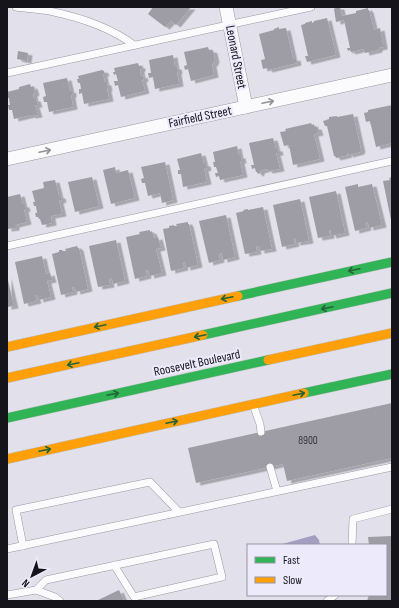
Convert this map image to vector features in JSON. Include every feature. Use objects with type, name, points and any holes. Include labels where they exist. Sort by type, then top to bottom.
[{"type":"highway","points":[[7,346],[392,262]]},
{"type":"highway","name":"Roosevelt Boulevard","points":[[7,378],[392,293]]},
{"type":"highway","name":"Roosevelt Boulevard","points":[[7,418],[392,333]]},
{"type":"highway","points":[[7,459],[392,374]]},
{"type":"street","name":"Leonard Street","points":[[226,7],[246,107]]},
{"type":"street","name":"Fairfield Street","points":[[7,159],[392,74]]},
{"type":"lane","points":[[16,7],[53,12],[84,20],[125,38],[134,45]]},
{"type":"lane","points":[[7,73],[309,7]]},
{"type":"lane","points":[[7,246],[392,161]]},
{"type":"lane","points":[[253,404],[260,424],[261,432]]},
{"type":"lane","points":[[270,467],[277,491]]},
{"type":"lane","points":[[7,549],[392,467]]},
{"type":"lane","points":[[23,546],[16,510],[150,482],[179,512]]},
{"type":"lane","points":[[352,544],[353,519],[392,509]]},
{"type":"lane","points":[[36,590],[46,580],[114,565],[214,544],[222,577],[135,599],[114,565]]},
{"type":"lane","points":[[7,595],[36,590],[55,597],[60,601]]},
{"type":"shaded area","points":[[315,535],[320,544],[282,544]]},
{"type":"building","points":[[153,7],[191,7],[176,25],[171,21],[165,27],[148,14]]},
{"type":"building","points":[[335,7],[340,7],[342,16],[356,13],[356,11],[368,8],[374,30],[380,28],[383,47],[378,48],[378,50],[365,53],[364,49],[351,52],[350,50],[348,51],[347,48],[350,48],[344,20],[336,22]]},
{"type":"building","points":[[327,18],[336,55],[307,62],[305,56],[308,56],[301,25]]},
{"type":"building","points":[[279,27],[279,29],[286,28],[293,59],[296,58],[297,63],[268,70],[267,68],[263,69],[261,60],[265,59],[259,34]]},
{"type":"building","points":[[208,47],[209,50],[213,51],[215,60],[212,64],[214,75],[191,81],[188,69],[185,70],[184,66],[187,65],[184,52]]},
{"type":"building","points":[[18,51],[28,53],[27,61],[17,59]]},
{"type":"building","points":[[173,55],[175,67],[177,67],[178,71],[179,84],[155,89],[153,77],[149,78],[148,73],[151,73],[149,60]]},
{"type":"building","points":[[138,63],[139,66],[141,66],[141,76],[143,75],[144,79],[142,80],[145,91],[121,97],[118,85],[115,86],[114,81],[118,81],[116,74],[114,75],[113,72],[115,72],[114,68]]},
{"type":"building","points":[[102,70],[105,74],[103,74],[105,83],[107,83],[109,99],[84,104],[82,93],[79,94],[79,89],[81,89],[80,83],[78,83],[77,79],[79,79],[78,76]]},
{"type":"building","points":[[67,78],[70,91],[72,90],[71,95],[73,107],[49,112],[47,102],[44,102],[43,97],[46,96],[43,83]]},
{"type":"building","points":[[30,84],[31,87],[33,86],[35,93],[33,94],[38,105],[35,105],[38,115],[14,119],[12,110],[9,110],[8,105],[10,105],[9,98],[7,98],[7,92]]},
{"type":"building","points":[[392,105],[392,143],[376,147],[370,121],[366,122],[364,113],[368,112],[368,110]]},
{"type":"building","points":[[353,114],[361,150],[360,152],[349,155],[347,153],[348,155],[336,158],[334,156],[327,126],[325,126],[323,121],[329,119],[329,117]]},
{"type":"building","points":[[311,123],[312,125],[314,124],[314,127],[317,127],[319,133],[314,134],[320,159],[293,165],[289,145],[284,146],[280,132],[286,131],[285,129]]},
{"type":"building","points":[[273,138],[276,149],[278,149],[279,153],[276,153],[280,169],[268,171],[267,169],[260,171],[258,174],[255,168],[252,169],[251,165],[254,165],[249,143]]},
{"type":"building","points":[[237,146],[239,156],[241,156],[242,161],[240,161],[243,175],[220,180],[219,176],[216,177],[215,173],[218,173],[216,167],[214,167],[213,162],[215,162],[213,152]]},
{"type":"building","points":[[201,153],[204,164],[206,164],[207,168],[204,169],[207,182],[183,187],[181,174],[178,174],[178,170],[180,170],[177,159]]},
{"type":"building","points":[[165,162],[173,200],[162,203],[160,193],[148,196],[145,183],[142,183],[141,179],[144,178],[141,167]]},
{"type":"building","points":[[115,167],[116,173],[128,170],[135,198],[111,204],[103,170]]},
{"type":"building","points":[[92,177],[99,206],[75,212],[68,182]]},
{"type":"building","points":[[392,177],[391,220],[383,181],[390,180],[389,178]]},
{"type":"building","points":[[55,180],[59,196],[61,196],[62,200],[59,201],[62,214],[51,216],[52,223],[42,225],[40,219],[36,217],[36,206],[34,206],[33,202],[35,202],[32,191],[44,188],[43,182]]},
{"type":"building","points":[[358,184],[358,187],[372,184],[382,225],[369,228],[368,222],[366,223],[367,228],[355,231],[345,187]]},
{"type":"building","points":[[336,191],[345,233],[332,236],[329,230],[330,236],[318,238],[309,197]]},
{"type":"building","points":[[20,194],[23,205],[25,205],[26,209],[24,210],[27,222],[15,225],[15,228],[7,229],[7,197]]},
{"type":"building","points":[[300,199],[309,241],[296,243],[295,238],[295,244],[282,247],[273,205]]},
{"type":"building","points":[[263,207],[272,249],[260,251],[259,246],[256,247],[257,252],[245,254],[236,213],[244,211],[243,210]]},
{"type":"building","points":[[226,215],[235,257],[223,260],[222,253],[219,254],[220,260],[209,263],[199,221]]},
{"type":"building","points":[[188,222],[198,265],[186,268],[185,262],[183,263],[184,268],[171,271],[163,229],[169,228],[169,226],[177,226],[176,224]]},
{"type":"building","points":[[150,230],[150,232],[152,231],[154,238],[158,237],[161,248],[156,249],[162,273],[150,276],[148,270],[146,271],[147,276],[135,279],[126,237]]},
{"type":"building","points":[[116,240],[125,281],[113,284],[112,278],[109,279],[110,285],[98,287],[89,246]]},
{"type":"building","points":[[77,246],[79,248],[88,289],[76,292],[75,287],[72,287],[73,292],[61,295],[52,254],[59,252],[59,250],[66,251],[65,249]]},
{"type":"building","points":[[42,256],[46,274],[50,273],[52,280],[47,281],[51,297],[39,300],[38,295],[35,295],[37,301],[24,304],[15,262]]},
{"type":"building","points":[[7,276],[14,306],[7,307]]},
{"type":"building","points":[[392,403],[392,458],[287,481],[283,464],[196,483],[188,448]]},
{"type":"building","points":[[392,536],[392,601],[367,601],[369,596],[387,596],[387,544],[369,544],[368,537]]},
{"type":"building","points":[[119,590],[124,601],[96,601]]},
{"type":"traffic: fast","points":[[238,296],[392,262]]},
{"type":"traffic: fast","points":[[203,335],[392,293]]},
{"type":"traffic: fast","points":[[7,418],[268,360]]},
{"type":"traffic: fast","points":[[304,393],[392,374]]},
{"type":"traffic: slow","points":[[7,347],[238,296]]},
{"type":"traffic: slow","points":[[268,360],[392,333]]},
{"type":"traffic: slow","points":[[7,378],[203,335]]},
{"type":"traffic: slow","points":[[7,459],[304,393]]}]
